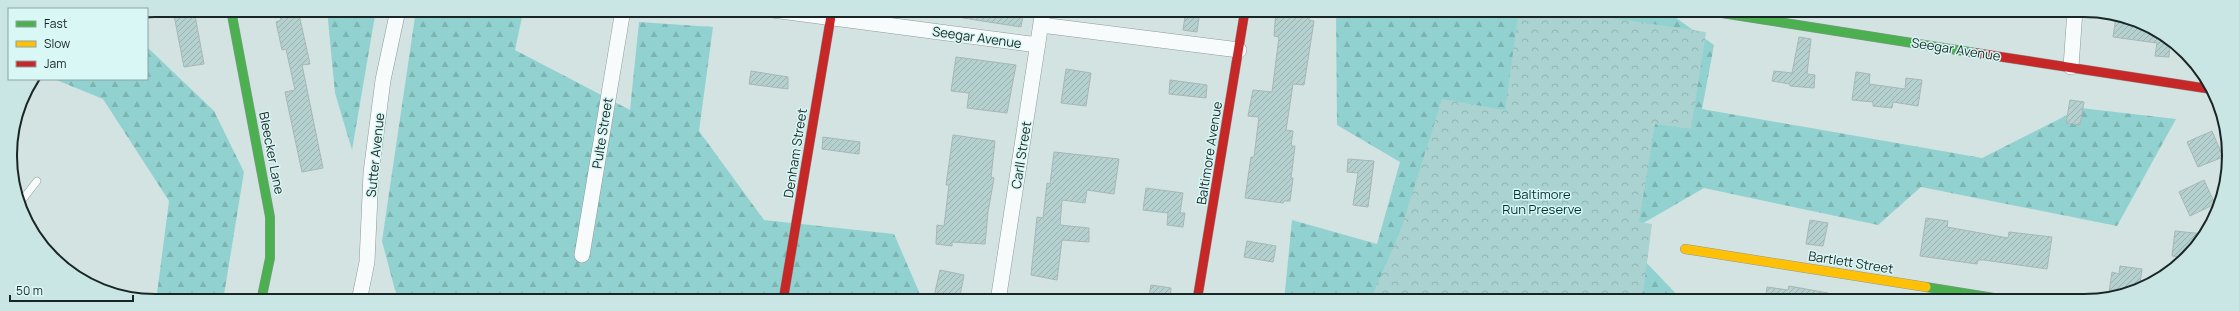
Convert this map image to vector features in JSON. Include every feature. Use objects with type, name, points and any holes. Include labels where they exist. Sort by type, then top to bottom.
[{"type":"street","name":"Bleecker Lane","points":[[232,17],[271,216],[272,261],[268,284],[264,294]]},
{"type":"street","name":"Sutter Avenue","points":[[360,294],[367,262],[371,173],[383,80],[396,17]]},
{"type":"street","name":"Pulte Street","points":[[582,255],[621,17]]},
{"type":"street","name":"Denham Street","points":[[784,294],[830,17]]},
{"type":"street","name":"Seegar Avenue","points":[[851,17],[1038,45]]},
{"type":"street","name":"Carll Street","points":[[999,294],[1042,17]]},
{"type":"street","name":"Baltimore Avenue","points":[[1198,294],[1244,17]]},
{"type":"street","name":"Seegar Avenue","points":[[1747,17],[2204,88]]},
{"type":"street","points":[[2071,67],[2075,17]]},
{"type":"street","points":[[1041,25],[1239,50]]},
{"type":"street","name":"Bartlett Street","points":[[1685,249],[1969,294]]},
{"type":"lane","points":[[24,198],[37,180]]},
{"type":"green space","points":[[328,17],[375,17],[352,150],[335,93]]},
{"type":"green space","points":[[415,17],[522,17],[515,50],[630,110],[639,22],[713,27],[699,131],[764,220],[894,234],[920,294],[397,294],[382,241]]},
{"type":"green space","points":[[1336,17],[1675,17],[1714,45],[1702,109],[1982,158],[2081,108],[2176,119],[2117,226],[1921,187],[1878,225],[1704,188],[1621,236],[1676,294],[1285,294],[1292,220],[1377,244],[1400,162],[1337,125]]},
{"type":"green space","name":"Baltimore Run Preserve","points":[[1518,17],[1606,17],[1706,32],[1691,129],[1655,124],[1639,222],[1652,224],[1643,294],[1373,294],[1401,229],[1442,99],[1505,110]]},
{"type":"green space","points":[[148,48],[214,111],[244,172],[224,294],[157,294],[169,201],[103,99],[56,80],[148,80]]},
{"type":"building","points":[[174,17],[195,17],[204,64],[184,67]]},
{"type":"building","points":[[280,17],[300,17],[310,64],[302,65],[323,168],[302,172],[285,92],[295,90],[286,49],[282,50],[276,22],[281,20]]},
{"type":"building","points":[[963,17],[1023,17],[1021,27]]},
{"type":"building","points":[[1185,17],[1199,17],[1197,32],[1183,30]]},
{"type":"building","points":[[1275,17],[1309,17],[1309,20],[1314,21],[1304,85],[1293,84],[1286,130],[1293,131],[1291,146],[1295,146],[1291,178],[1293,178],[1290,201],[1284,201],[1283,203],[1245,198],[1251,157],[1254,157],[1259,117],[1248,116],[1253,90],[1272,92],[1279,37],[1274,36]]},
{"type":"building","points":[[2115,21],[2128,24],[2145,31],[2168,46],[2170,48],[2169,57],[2155,56],[2157,43],[2113,37]]},
{"type":"building","points":[[1799,37],[1811,39],[1807,74],[1815,75],[1814,88],[1790,86],[1790,84],[1772,81],[1774,71],[1792,73]]},
{"type":"building","points":[[956,57],[1016,65],[1007,113],[967,108],[969,93],[951,91]]},
{"type":"building","points":[[1066,69],[1091,73],[1086,106],[1061,103]]},
{"type":"building","points":[[751,71],[788,77],[788,89],[749,84]]},
{"type":"building","points":[[1856,72],[1870,74],[1869,84],[1905,89],[1906,78],[1922,80],[1918,106],[1893,102],[1892,108],[1873,106],[1873,102],[1852,100]]},
{"type":"building","points":[[1170,80],[1207,85],[1206,98],[1169,94]]},
{"type":"building","points":[[2070,100],[2084,102],[2080,125],[2066,123]]},
{"type":"building","points":[[2212,131],[2222,157],[2198,167],[2187,142]]},
{"type":"building","points":[[953,135],[995,141],[991,177],[994,178],[988,212],[985,244],[952,242],[952,246],[936,244],[937,225],[944,226],[949,185],[946,185]]},
{"type":"building","points":[[823,137],[860,142],[859,154],[822,149]]},
{"type":"building","points":[[1054,152],[1119,159],[1114,194],[1087,190],[1085,203],[1062,200],[1060,225],[1089,228],[1089,242],[1062,240],[1057,280],[1031,275],[1037,217],[1043,218],[1047,183],[1050,184]]},
{"type":"building","points":[[1348,159],[1374,161],[1368,207],[1353,205],[1358,173],[1347,172]]},
{"type":"building","points":[[2204,180],[2214,202],[2213,205],[2190,216],[2179,192]]},
{"type":"building","points":[[1146,188],[1183,193],[1180,213],[1185,213],[1183,227],[1167,225],[1168,213],[1143,210]]},
{"type":"building","points":[[1926,218],[1948,221],[1947,227],[2008,238],[2009,232],[2052,237],[2047,269],[1984,260],[1978,260],[1977,264],[1920,256]]},
{"type":"building","points":[[1810,220],[1828,223],[1823,246],[1806,244]]},
{"type":"building","points":[[2175,231],[2197,233],[2178,257],[2172,256]]},
{"type":"building","points":[[1247,241],[1276,246],[1273,262],[1244,257]]},
{"type":"building","points":[[2120,266],[2142,269],[2140,282],[2128,287],[2109,291],[2112,272],[2119,274]]},
{"type":"building","points":[[940,270],[964,275],[960,294],[935,294]]},
{"type":"building","points":[[1151,285],[1171,288],[1171,294],[1149,294]]},
{"type":"building","points":[[1789,286],[1828,293],[1766,294],[1767,287],[1788,290]]},
{"type":"traffic: fast","points":[[232,17],[270,217],[270,258],[262,294]]},
{"type":"traffic: fast","points":[[1747,17],[1976,53]]},
{"type":"traffic: fast","points":[[1926,287],[1970,294]]},
{"type":"traffic: slow","points":[[1685,249],[1926,287]]},
{"type":"traffic: jam","points":[[784,294],[831,17]]},
{"type":"traffic: jam","points":[[1198,294],[1244,17]]},
{"type":"traffic: jam","points":[[1976,53],[2204,88]]}]
